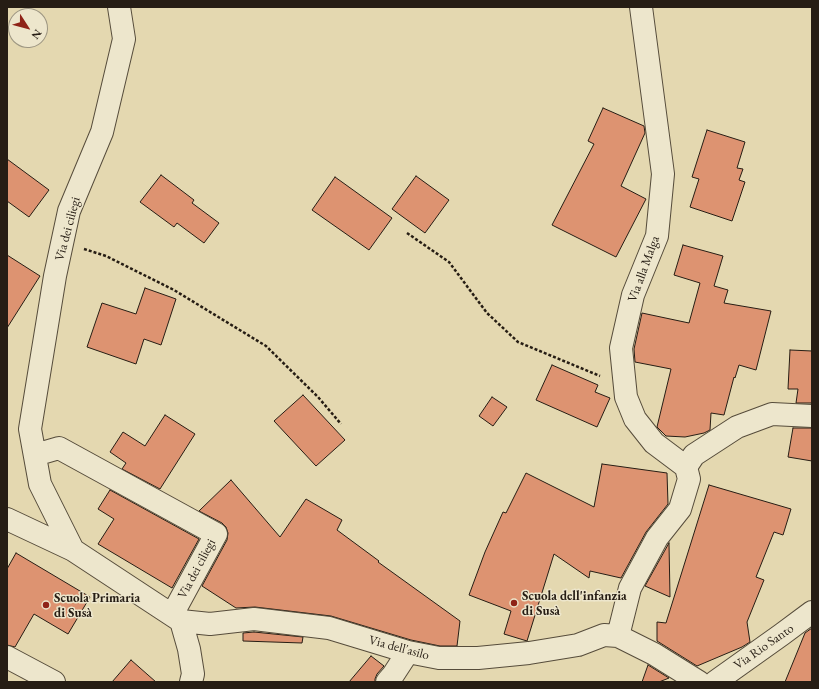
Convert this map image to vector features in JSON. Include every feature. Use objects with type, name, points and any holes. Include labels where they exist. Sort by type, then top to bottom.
[{"type":"street","name":"Via dei ciliegi","points":[[35,455],[59,448],[216,534],[176,618],[74,550],[40,484],[30,429],[55,276],[69,211],[102,132],[124,40],[119,7]]},
{"type":"street","name":"Via alla Malga","points":[[641,7],[663,174],[657,236],[633,296],[621,348],[624,386],[626,397],[635,419],[654,443],[686,467]]},
{"type":"street","points":[[699,682],[654,654],[618,636],[630,588],[657,538],[680,509],[689,479],[686,467],[694,455],[737,427],[772,414],[812,416]]},
{"type":"street","points":[[7,519],[74,550]]},
{"type":"street","name":"Via Rio Santo","points":[[715,682],[781,636],[812,612]]},
{"type":"street","points":[[176,618],[189,649],[193,674],[191,682]]},
{"type":"street","name":"Via dell'asilo","points":[[176,618],[210,624],[254,619],[329,628],[408,652],[439,658],[478,658],[529,653],[578,644],[604,635],[618,636]]},
{"type":"street","points":[[391,680],[408,652]]},
{"type":"street","points":[[7,657],[54,682]]},
{"type":"path","points":[[407,233],[449,262],[488,313],[518,342],[624,386]]},
{"type":"path","points":[[63,241],[106,256],[174,290],[266,346],[318,397],[341,424]]},
{"type":"building","points":[[603,108],[644,126],[645,133],[621,186],[646,199],[616,257],[552,225],[594,144],[588,141]]},
{"type":"building","points":[[707,130],[745,142],[737,168],[743,169],[739,180],[745,182],[732,221],[690,207],[699,179],[692,177]]},
{"type":"building","points":[[7,159],[49,190],[29,217],[7,201]]},
{"type":"building","points":[[161,175],[194,200],[192,203],[219,223],[204,243],[177,223],[174,227],[140,202]]},
{"type":"building","points":[[416,176],[449,200],[425,233],[392,209]]},
{"type":"building","points":[[335,177],[392,218],[369,250],[312,210]]},
{"type":"building","points":[[683,245],[723,256],[714,286],[728,290],[724,303],[771,311],[756,370],[739,365],[735,378],[734,377],[724,415],[711,413],[710,430],[704,433],[685,437],[666,436],[657,427],[671,369],[635,362],[634,349],[642,313],[689,323],[700,283],[674,275]]},
{"type":"building","points":[[7,255],[40,276],[7,328]]},
{"type":"building","points":[[145,288],[176,299],[161,345],[144,339],[136,364],[87,347],[102,303],[136,314]]},
{"type":"building","points":[[790,350],[812,351],[812,403],[796,403],[798,389],[788,389]]},
{"type":"building","points":[[552,365],[598,385],[595,392],[610,398],[597,427],[536,400]]},
{"type":"building","points":[[303,395],[345,440],[316,466],[274,421]]},
{"type":"building","points":[[492,397],[507,407],[493,426],[479,416]]},
{"type":"building","points":[[165,415],[195,434],[160,489],[122,469],[126,463],[110,452],[123,432],[145,446]]},
{"type":"building","points":[[793,428],[812,428],[812,461],[788,457]]},
{"type":"building","points":[[602,464],[667,473],[668,504],[646,532],[621,578],[590,571],[589,578],[554,554],[527,641],[504,634],[511,611],[469,595],[485,552],[503,512],[506,513],[526,473],[594,507]]},
{"type":"building","points":[[231,480],[280,537],[306,499],[342,520],[337,530],[379,561],[378,562],[460,621],[457,646],[440,646],[411,640],[331,616],[255,607],[236,608],[202,586],[227,540],[228,533],[226,527],[222,523],[199,511]]},
{"type":"building","points":[[709,485],[791,509],[783,535],[774,532],[756,577],[764,580],[747,622],[750,642],[742,647],[697,666],[657,641],[657,622],[666,623]]},
{"type":"building","points":[[110,490],[199,539],[172,588],[98,544],[114,519],[98,509]]},
{"type":"building","points":[[669,543],[670,597],[645,586]]},
{"type":"building","name":"Scuola Primaria di Susà","points":[[16,553],[90,597],[68,634],[34,614],[15,647],[7,645],[7,569]]},
{"type":"building","points":[[812,628],[812,682],[785,682],[805,633]]},
{"type":"building","points":[[254,632],[303,637],[302,643],[243,641],[243,633]]},
{"type":"building","points":[[371,656],[384,666],[377,674],[375,682],[349,682]]},
{"type":"building","points":[[131,660],[156,682],[112,682]]},
{"type":"building","points":[[648,665],[669,678],[659,682],[642,682]]},
{"type":"place","name":"Scuola dell'infanzia di Susà","points":[[514,603]]},
{"type":"place","name":"Scuola Primaria di Susà","points":[[46,605]]}]
